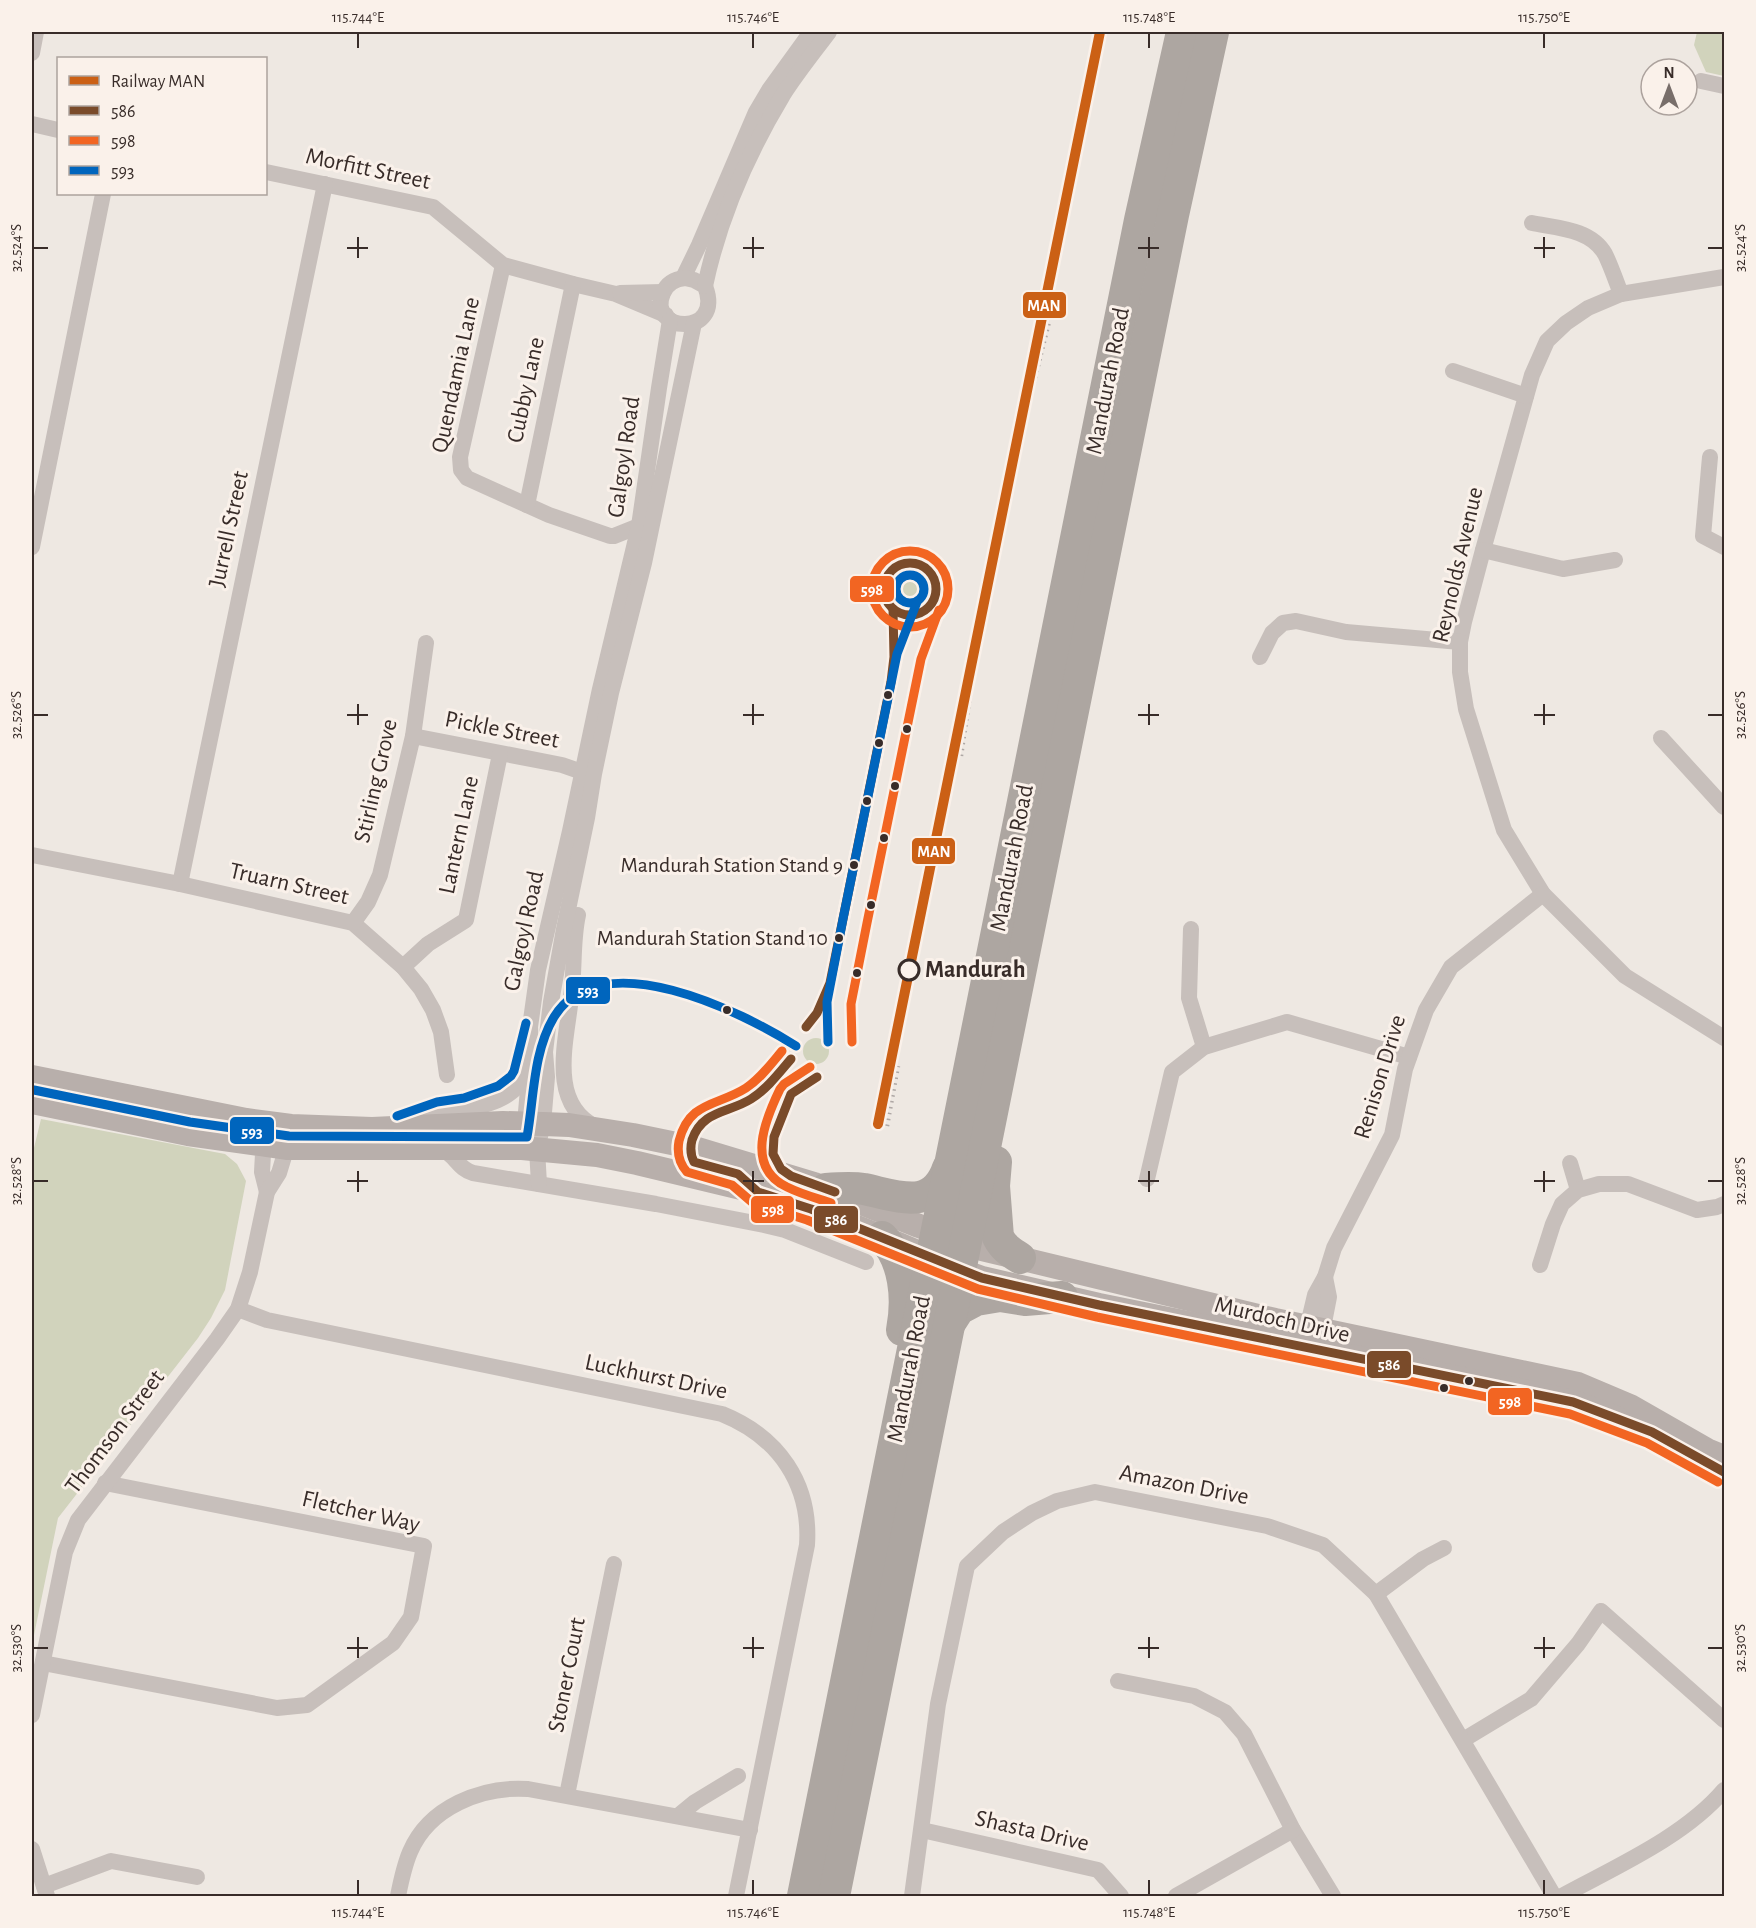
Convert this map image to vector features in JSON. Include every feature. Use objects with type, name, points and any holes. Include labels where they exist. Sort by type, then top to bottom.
[{"type":"highway","name":"Mandurah Road","points":[[803,1896],[1151,167],[1182,32]]},
{"type":"highway","name":"Mandurah Road","points":[[834,1896],[1168,239],[1213,32]]},
{"type":"highway","points":[[1000,1069],[1001,1131],[994,1186],[997,1228],[1002,1244],[1008,1251],[1020,1258]]},
{"type":"highway","points":[[826,1189],[858,1188],[886,1196],[919,1198],[934,1191],[940,1185],[950,1160]]},
{"type":"highway","points":[[874,1249],[890,1245],[898,1260],[903,1288],[904,1322],[895,1372],[893,1447]]},
{"type":"highway","points":[[948,1326],[959,1309],[976,1300],[1000,1296],[1024,1300],[1062,1297]]},
{"type":"main road","points":[[32,1077],[264,1134]]},
{"type":"main road","points":[[32,1102],[188,1134],[264,1134],[435,1148],[570,1151],[627,1161],[758,1192],[811,1209],[874,1249],[933,1245]]},
{"type":"main road","points":[[289,1137],[322,1128],[399,1128],[534,1123],[607,1131],[691,1147],[791,1176],[826,1189],[933,1245]]},
{"type":"main road","name":"Murdoch Drive","points":[[933,1245],[962,1256],[1020,1258],[1313,1338],[1573,1402],[1652,1432],[1725,1472]]},
{"type":"main road","name":"Murdoch Drive","points":[[962,1256],[982,1278],[1062,1297],[1505,1367],[1578,1384],[1629,1406],[1707,1450],[1725,1457]]},
{"type":"street","points":[[32,53],[36,32]]},
{"type":"street","points":[[705,286],[694,280],[683,278],[668,285],[661,301],[663,311],[668,318],[676,324],[685,325],[702,318],[707,310],[705,286],[713,251],[741,162],[744,137],[769,90],[811,32]]},
{"type":"street","points":[[683,278],[741,162],[753,147],[784,93],[829,32]]},
{"type":"street","points":[[1701,81],[1725,86]]},
{"type":"street","points":[[32,124],[57,130]]},
{"type":"street","name":"Morfitt Street","points":[[267,172],[434,207],[503,265],[616,294],[668,318]]},
{"type":"street","name":"Jurrell Street","points":[[180,884],[325,184]]},
{"type":"street","points":[[32,547],[103,195]]},
{"type":"street","points":[[1532,223],[1580,233],[1593,241],[1603,251],[1621,294]]},
{"type":"street","name":"Quendamia Lane","points":[[503,265],[460,457],[461,470],[467,478],[549,515],[614,537]]},
{"type":"street","name":"Reynolds Avenue","points":[[1725,278],[1621,294],[1588,308],[1566,323],[1547,341],[1532,375],[1464,622],[1460,672],[1461,689],[1504,830],[1543,894],[1625,976],[1725,1038]]},
{"type":"street","name":"Cubby Lane","points":[[527,505],[573,284]]},
{"type":"street","name":"Morfitt Street","points":[[616,294],[663,292]]},
{"type":"street","name":"Galgoyl Road","points":[[539,1184],[530,1061],[530,1027],[538,970],[639,525],[668,318]]},
{"type":"street","name":"Galgoyl Road","points":[[534,1123],[547,1077],[545,1052],[551,1002],[594,774],[611,693],[644,563],[694,323]]},
{"type":"street","points":[[1453,370],[1526,396]]},
{"type":"street","points":[[1710,457],[1703,536],[1725,547]]},
{"type":"street","points":[[631,558],[614,537],[639,525]]},
{"type":"street","points":[[1483,550],[1563,569],[1615,560]]},
{"type":"street","points":[[1260,657],[1272,633],[1283,623],[1296,621],[1346,632],[1461,642]]},
{"type":"street","name":"Stirling Grove","points":[[353,923],[368,902],[380,875],[413,736],[426,643]]},
{"type":"street","name":"Pickle Street","points":[[413,736],[562,765],[582,772]]},
{"type":"street","points":[[1661,738],[1725,807]]},
{"type":"street","name":"Lantern Lane","points":[[403,967],[428,944],[466,920],[500,754]]},
{"type":"street","points":[[587,818],[585,874],[574,935],[572,997],[563,1047],[563,1066],[569,1095],[577,1114],[607,1131]]},
{"type":"street","name":"Truarn Street","points":[[32,855],[180,884],[353,923],[403,967],[421,989],[433,1010],[441,1032],[447,1075]]},
{"type":"street","name":"Renison Drive","points":[[1313,1338],[1315,1295],[1325,1277],[1341,1232],[1392,1135],[1405,1069],[1426,1010],[1451,967],[1543,894]]},
{"type":"street","points":[[1191,928],[1189,998],[1204,1047]]},
{"type":"street","points":[[1147,1179],[1172,1072],[1204,1047],[1287,1022],[1410,1057]]},
{"type":"street","points":[[399,1128],[441,1113],[483,1106],[504,1097],[520,1084],[530,1061]]},
{"type":"street","name":"Thomson Street","points":[[264,1134],[262,1172],[267,1192]]},
{"type":"street","name":"Thomson Street","points":[[32,1715],[65,1552],[78,1520],[238,1309],[250,1272],[267,1192],[279,1173],[289,1137]]},
{"type":"street","points":[[435,1148],[449,1153],[466,1171],[656,1204],[874,1249]]},
{"type":"street","points":[[1570,1163],[1578,1190]]},
{"type":"street","points":[[1540,1265],[1562,1204],[1578,1190],[1599,1184],[1628,1184],[1697,1210],[1725,1204]]},
{"type":"street","name":"Luckhurst Drive","points":[[238,1309],[267,1320],[722,1414],[739,1421],[769,1443],[799,1485],[808,1527],[807,1545],[736,1896]]},
{"type":"street","name":"Fletcher Way","points":[[43,1663],[277,1708],[307,1705],[393,1643],[411,1617],[424,1546],[105,1483]]},
{"type":"street","name":"Amazon Drive","points":[[912,1896],[938,1704],[967,1566],[1003,1532],[1032,1513],[1057,1501],[1095,1492],[1267,1526],[1323,1545],[1376,1594],[1554,1896]]},
{"type":"street","points":[[1376,1594],[1423,1559],[1444,1548]]},
{"type":"street","name":"Stoner Court","points":[[567,1796],[614,1564]]},
{"type":"street","points":[[1463,1740],[1531,1699],[1578,1644],[1601,1611],[1725,1720]]},
{"type":"street","points":[[1118,1681],[1194,1696],[1225,1712],[1244,1734],[1293,1830],[1333,1896]]},
{"type":"street","points":[[678,1816],[695,1802],[738,1776]]},
{"type":"street","points":[[398,1896],[410,1851],[420,1833],[441,1813],[456,1803],[490,1790],[509,1788],[567,1796],[750,1830]]},
{"type":"street","points":[[1562,1896],[1659,1843],[1713,1804],[1725,1790]]},
{"type":"street","name":"Shasta Drive","points":[[922,1830],[1098,1870],[1121,1896]]},
{"type":"street","points":[[1176,1896],[1293,1830]]},
{"type":"street","points":[[32,1849],[46,1891],[111,1861],[197,1877]]},
{"type":"green space","points":[[1697,32],[1724,32],[1724,76],[1706,72],[1694,45]]},
{"type":"green space","points":[[908,577],[917,581],[921,590],[917,599],[908,603],[899,599],[895,590],[899,581]]},
{"type":"green space","points":[[816,1038],[825,1042],[829,1051],[825,1060],[816,1064],[807,1060],[803,1051],[807,1042]]},
{"type":"green space","points":[[41,1119],[225,1154],[237,1164],[246,1181],[225,1290],[211,1318],[198,1338],[58,1518],[32,1645],[32,1156]]},
{"type":"railway","points":[[1006,494],[1049,322]]},
{"type":"railway","points":[[961,756],[982,614]]},
{"type":"railway","points":[[887,1126],[898,1066]]},
{"type":"rail line","name":"MAN","points":[[878,1124],[1100,32]]},
{"type":"transit line","name":"598","points":[[910,551],[924,554],[937,562],[945,575],[948,589],[945,603],[937,616],[924,624],[910,627],[896,624],[883,616],[875,603],[872,589],[875,575],[883,562],[896,554],[910,551]]},
{"type":"transit line","name":"586","points":[[910,563],[920,565],[928,571],[934,579],[936,589],[934,599],[928,607],[920,613],[910,615],[900,613],[892,607],[886,599],[884,589],[886,579],[892,571],[900,565],[910,563]]},
{"type":"transit line","name":"593","points":[[910,575],[920,579],[924,589],[920,599],[910,603],[900,599],[896,589],[900,579],[910,575]]},
{"type":"transit line","name":"593","points":[[828,1042],[827,1002],[843,919],[897,654],[917,602]]},
{"type":"transit line","name":"586","points":[[806,1027],[817,1013],[830,983],[891,682],[894,657],[893,609]]},
{"type":"transit line","name":"598","points":[[852,1042],[851,1004],[867,923],[921,659],[939,610]]},
{"type":"transit line","name":"593","points":[[34,1090],[190,1122],[289,1136],[527,1137],[538,1060],[554,1017],[576,995],[604,985],[637,984],[672,990],[742,1016],[796,1046]]},
{"type":"transit line","name":"593","points":[[397,1116],[437,1102],[464,1098],[498,1086],[514,1071],[526,1023]]},
{"type":"transit line","name":"598","points":[[782,1051],[746,1088],[706,1106],[690,1118],[678,1145],[680,1161],[687,1172],[732,1185],[753,1203],[807,1220],[978,1289],[1097,1317],[1570,1414],[1647,1443],[1718,1482]]},
{"type":"transit line","name":"586","points":[[791,1059],[757,1095],[702,1123],[691,1143],[694,1162],[738,1174],[758,1192],[811,1209],[982,1278],[1099,1305],[1573,1402],[1652,1432],[1724,1472]]},
{"type":"transit line","name":"598","points":[[810,1067],[780,1089],[765,1128],[762,1155],[766,1168],[774,1178],[787,1187],[831,1203]]},
{"type":"transit line","name":"586","points":[[817,1077],[791,1094],[774,1137],[773,1154],[781,1169],[791,1176],[835,1192]]},
{"type":"place","name":"Mandurah Station Stand 9","points":[[854,865]]},
{"type":"place","name":"Mandurah Station Stand 10","points":[[839,938]]},
{"type":"place","name":"Mandurah","points":[[909,970]]}]
